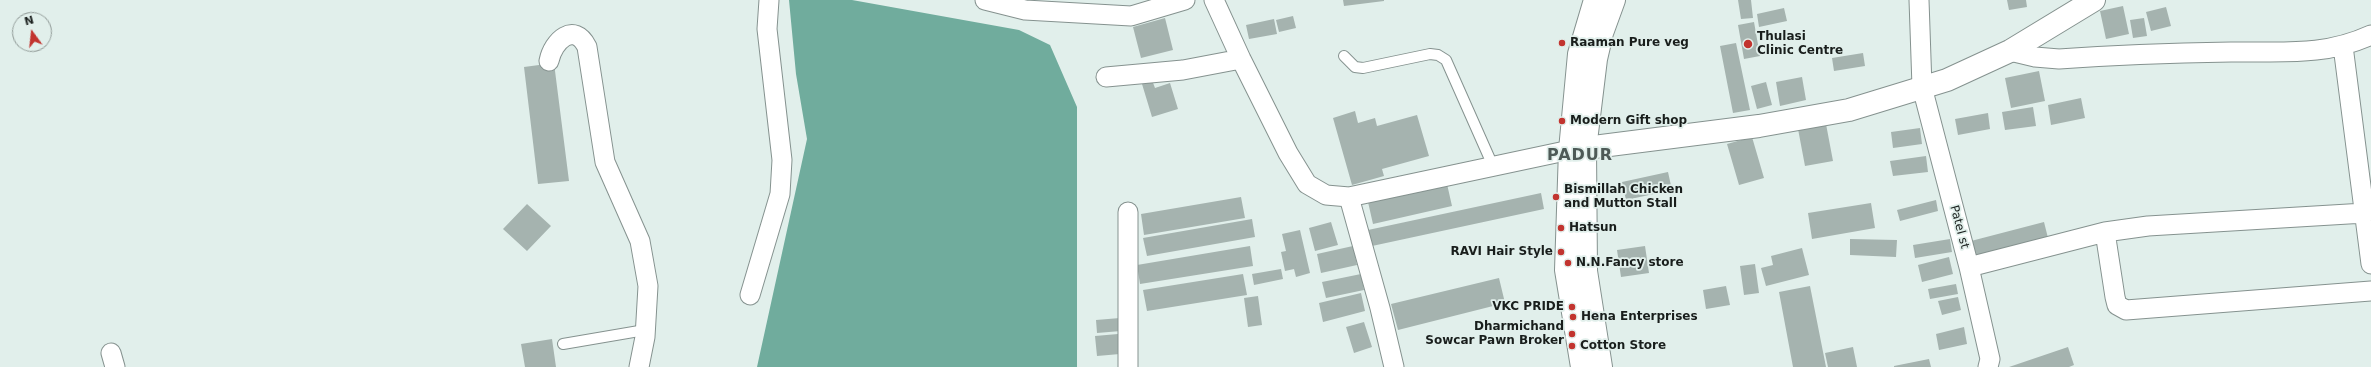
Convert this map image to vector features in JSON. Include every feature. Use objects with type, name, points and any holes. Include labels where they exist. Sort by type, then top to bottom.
[{"type":"main road","points":[[1582,367],[1566,270],[1577,150],[1579,54],[1595,0]]},
{"type":"main road","points":[[1601,367],[1586,271],[1577,150],[1602,33],[1614,0]]},
{"type":"main road","points":[[1577,150],[1759,126],[1849,110],[1946,80],[2010,51],[2094,0]]},
{"type":"street","points":[[750,295],[780,194],[782,160],[767,28],[769,0]]},
{"type":"street","points":[[985,0],[1025,10],[1107,8],[1131,16],[1185,0]]},
{"type":"street","points":[[1214,0],[1241,59],[1288,153],[1307,184],[1326,195],[1349,197],[1493,166],[1577,150]]},
{"type":"street","name":"Patel st","points":[[1919,0],[1922,87],[1969,266],[1990,359],[1988,367]]},
{"type":"street","points":[[2010,51],[2035,57],[2059,59],[2233,52],[2303,52],[2343,46],[2371,35]]},
{"type":"street","points":[[549,61],[554,45],[560,39],[568,36],[577,36],[583,40],[587,47],[605,162],[640,241],[648,286],[645,330],[640,367]]},
{"type":"street","points":[[2343,46],[2371,264]]},
{"type":"street","points":[[1106,77],[1182,70],[1241,59]]},
{"type":"street","points":[[1349,197],[1380,308],[1394,367]]},
{"type":"street","points":[[1128,212],[1128,367]]},
{"type":"street","points":[[1969,266],[2105,232],[2211,222],[2365,213]]},
{"type":"street","points":[[2105,232],[2114,296],[2117,305],[2126,310],[2371,291]]},
{"type":"lane","points":[[1344,56],[1355,67],[1363,68],[1430,54],[1438,55],[1446,60],[1493,166]]},
{"type":"lane","points":[[563,344],[645,330]]},
{"type":"shaded area","points":[[789,0],[852,0],[1019,30],[1050,45],[1077,107],[1077,367],[757,367],[807,139],[796,74]]},
{"type":"building","points":[[1343,0],[1384,0],[1384,1],[1344,6]]},
{"type":"building","points":[[1738,0],[1751,0],[1753,18],[1741,19]]},
{"type":"building","points":[[2007,0],[2026,0],[2027,7],[2009,10]]},
{"type":"building","points":[[2123,6],[2129,34],[2106,39],[2100,11]]},
{"type":"building","points":[[2166,7],[2171,26],[2151,31],[2146,12]]},
{"type":"building","points":[[1784,8],[1787,21],[1759,27],[1757,14]]},
{"type":"building","points":[[1293,16],[1296,28],[1279,32],[1276,20]]},
{"type":"building","points":[[1165,18],[1173,50],[1141,58],[1133,27]]},
{"type":"building","points":[[2144,18],[2147,36],[2133,38],[2130,20]]},
{"type":"building","points":[[1274,19],[1277,34],[1249,39],[1246,25]]},
{"type":"building","points":[[1754,22],[1760,56],[1744,59],[1738,25]]},
{"type":"building","points":[[1736,43],[1750,110],[1733,113],[1720,46]]},
{"type":"building","points":[[1863,53],[1865,66],[1834,71],[1832,58]]},
{"type":"building","points":[[554,63],[569,181],[538,184],[524,67]]},
{"type":"building","points":[[2039,71],[2045,101],[2011,108],[2005,78]]},
{"type":"building","points":[[1802,77],[1806,100],[1780,106],[1776,82]]},
{"type":"building","points":[[1152,80],[1155,88],[1170,83],[1178,109],[1152,117],[1142,84]]},
{"type":"building","points":[[1766,82],[1772,105],[1757,109],[1751,86]]},
{"type":"building","points":[[2081,98],[2085,118],[2051,125],[2048,105]]},
{"type":"building","points":[[2033,107],[2036,126],[2005,130],[2002,112]]},
{"type":"building","points":[[1355,111],[1358,123],[1375,118],[1377,126],[1417,115],[1429,156],[1382,169],[1384,176],[1352,185],[1333,118]]},
{"type":"building","points":[[1988,113],[1990,129],[1958,135],[1955,119]]},
{"type":"building","points":[[1826,124],[1833,161],[1805,166],[1798,129]]},
{"type":"building","points":[[1920,128],[1922,144],[1893,148],[1891,132]]},
{"type":"building","points":[[1752,137],[1764,178],[1739,185],[1727,144]]},
{"type":"building","points":[[1926,156],[1928,172],[1893,176],[1890,161]]},
{"type":"building","points":[[1668,172],[1672,190],[1626,200],[1622,182]]},
{"type":"building","points":[[1447,184],[1452,206],[1373,224],[1368,202]]},
{"type":"building","points":[[1541,193],[1544,209],[1372,246],[1368,230]]},
{"type":"building","points":[[1241,197],[1245,218],[1144,235],[1141,214]]},
{"type":"building","points":[[1936,200],[1938,211],[1900,221],[1897,210]]},
{"type":"building","points":[[1871,203],[1875,228],[1812,239],[1808,213]]},
{"type":"building","points":[[527,204],[551,226],[527,251],[503,229]]},
{"type":"building","points":[[1252,219],[1255,237],[1147,256],[1143,238]]},
{"type":"building","points":[[1331,222],[1338,245],[1315,251],[1309,228]]},
{"type":"building","points":[[2044,222],[2048,238],[1975,257],[1971,241]]},
{"type":"building","points":[[1300,230],[1310,273],[1296,277],[1294,269],[1285,271],[1281,252],[1286,251],[1282,234]]},
{"type":"building","points":[[1850,239],[1897,240],[1896,257],[1850,255]]},
{"type":"building","points":[[1950,239],[1952,252],[1915,258],[1913,245]]},
{"type":"building","points":[[1250,246],[1253,266],[1140,284],[1137,265]]},
{"type":"building","points":[[1353,246],[1357,265],[1321,273],[1317,254]]},
{"type":"building","points":[[1645,246],[1649,273],[1621,277],[1617,250]]},
{"type":"building","points":[[1802,248],[1809,275],[1766,286],[1761,268],[1773,265],[1771,256]]},
{"type":"building","points":[[1949,257],[1953,274],[1922,282],[1918,265]]},
{"type":"building","points":[[1755,264],[1759,293],[1744,295],[1740,266]]},
{"type":"building","points":[[1281,269],[1283,279],[1254,285],[1252,274]]},
{"type":"building","points":[[1243,274],[1247,295],[1147,311],[1143,290]]},
{"type":"building","points":[[1361,274],[1364,290],[1326,298],[1322,282]]},
{"type":"building","points":[[1499,278],[1505,303],[1398,330],[1391,304]]},
{"type":"building","points":[[1956,284],[1958,294],[1930,299],[1928,289]]},
{"type":"building","points":[[1726,286],[1730,305],[1706,309],[1703,290]]},
{"type":"building","points":[[1810,286],[1826,367],[1793,367],[1779,292]]},
{"type":"building","points":[[1361,293],[1365,311],[1323,322],[1319,303]]},
{"type":"building","points":[[1258,296],[1262,325],[1248,327],[1244,298]]},
{"type":"building","points":[[1958,297],[1961,310],[1942,315],[1938,301]]},
{"type":"building","points":[[1120,318],[1121,331],[1097,333],[1096,320]]},
{"type":"building","points":[[1364,322],[1372,347],[1354,353],[1346,327]]},
{"type":"building","points":[[1964,327],[1967,344],[1939,350],[1936,334]]},
{"type":"building","points":[[1118,334],[1120,354],[1097,356],[1095,336]]},
{"type":"building","points":[[552,339],[556,367],[525,367],[521,344]]},
{"type":"building","points":[[1853,347],[1857,367],[1828,367],[1825,353]]},
{"type":"building","points":[[2068,347],[2074,365],[2069,367],[2009,367]]},
{"type":"building","points":[[1929,359],[1931,367],[1894,367],[1894,366]]},
{"type":"place","name":"Raaman Pure veg","points":[[1562,43]]},
{"type":"place","name":"Thulasi Clinic Centre","points":[[1748,44]]},
{"type":"place","name":"Modern Gift shop","points":[[1562,121]]},
{"type":"place","name":"Bismillah Chicken and Mutton Stall","points":[[1556,197]]},
{"type":"place","name":"Hatsun","points":[[1561,228]]},
{"type":"place","name":"RAVI Hair Style","points":[[1561,252]]},
{"type":"place","name":"N.N.Fancy store","points":[[1568,263]]},
{"type":"place","name":"VKC PRIDE","points":[[1572,307]]},
{"type":"place","name":"Hena Enterprises","points":[[1573,317]]},
{"type":"place","name":"Dharmichand Sowcar Pawn Broker","points":[[1572,334]]},
{"type":"place","name":"Cotton Store","points":[[1572,346]]},
{"type":"district","name":"PADUR","points":[[1580,156]]}]
